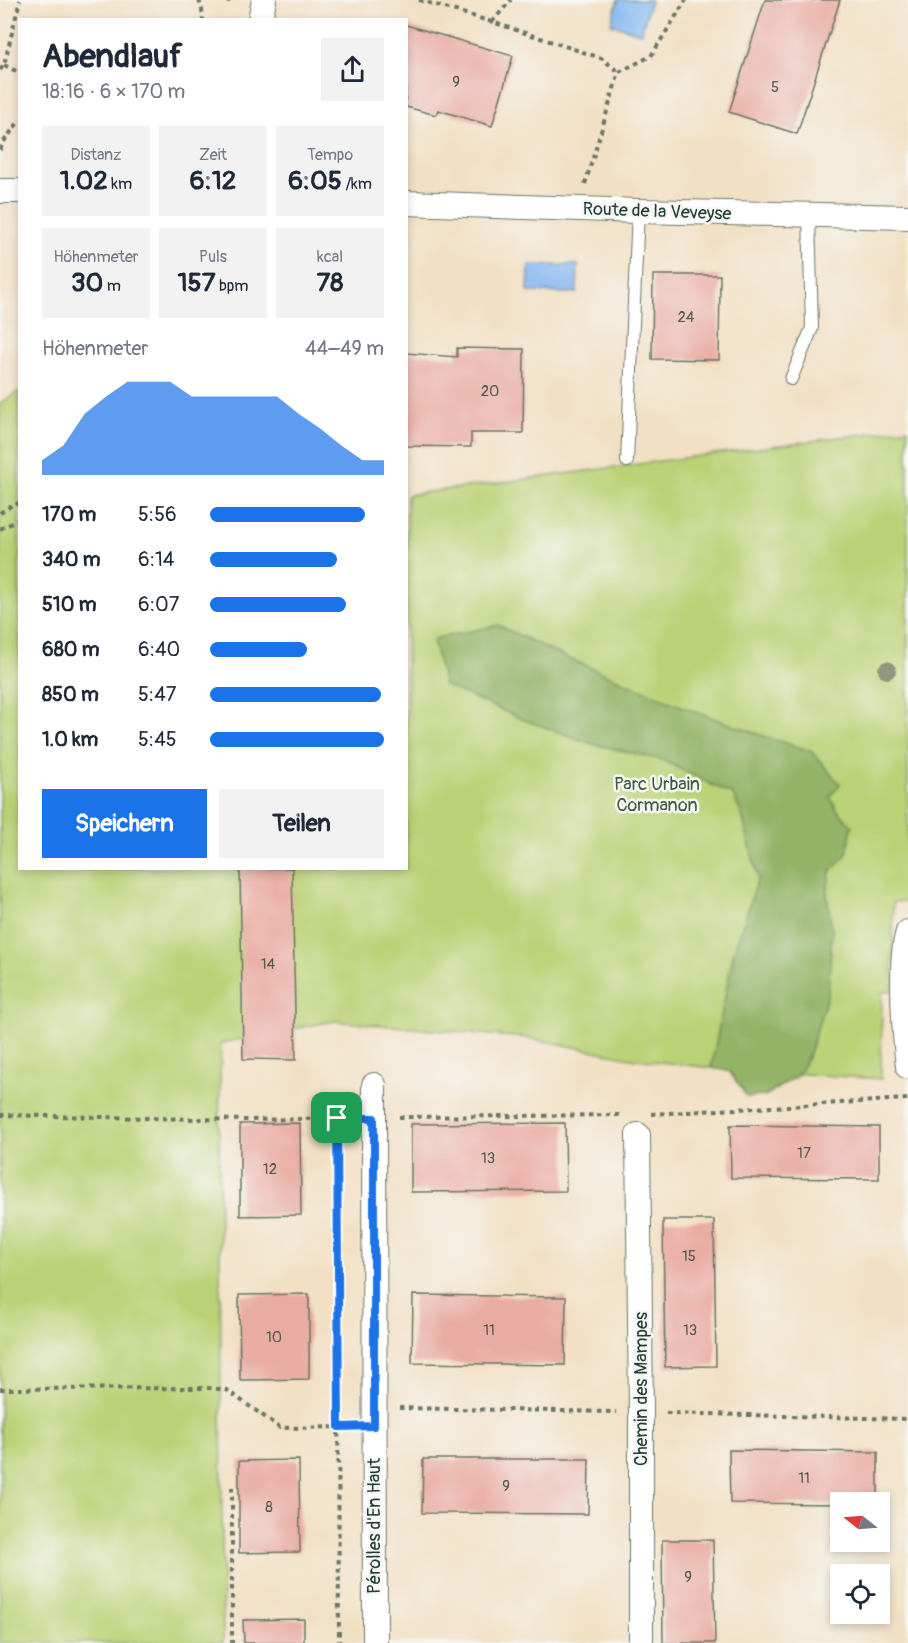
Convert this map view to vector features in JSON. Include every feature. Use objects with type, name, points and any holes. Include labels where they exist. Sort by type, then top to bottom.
[{"type":"street","points":[[260,18],[264,0]]},
{"type":"street","points":[[0,191],[18,191]]},
{"type":"street","name":"Route de la Veveyse","points":[[408,203],[908,217]]},
{"type":"street","points":[[908,932],[905,939],[903,963],[903,1025],[908,1067]]},
{"type":"street","name":"Pérolles d'En Haut","points":[[374,1085],[375,1643]]},
{"type":"street","name":"Chemin des Mampes","points":[[638,1135],[641,1643]]},
{"type":"lane","points":[[627,461],[638,211]]},
{"type":"lane","points":[[791,380],[812,328],[809,215]]},
{"type":"path","points":[[0,70],[4,66],[20,0]]},
{"type":"path","points":[[200,0],[203,18]]},
{"type":"path","points":[[226,0],[232,2]]},
{"type":"path","points":[[419,0],[601,58],[619,72]]},
{"type":"path","points":[[492,22],[511,0]]},
{"type":"path","points":[[584,188],[619,72],[651,56],[686,0]]},
{"type":"path","points":[[4,66],[18,72]]},
{"type":"path","points":[[0,150],[18,123]]},
{"type":"path","points":[[0,513],[18,504]]},
{"type":"path","points":[[0,530],[18,520]]},
{"type":"path","points":[[0,1114],[248,1120],[374,1118]]},
{"type":"path","points":[[337,1118],[339,1643]]},
{"type":"path","points":[[0,1389],[218,1389],[227,1390],[280,1428],[374,1426]]},
{"type":"path","points":[[232,1487],[232,1643]]},
{"type":"green space","name":"Parc Urbain Cormanon","points":[[18,392],[18,870],[408,870],[408,495],[908,428],[908,901],[893,902],[893,991],[882,992],[881,1079],[711,1068],[636,1059],[528,1038],[334,1021],[221,1043],[219,1127],[223,1643],[0,1643],[0,403]]},
{"type":"green space","points":[[498,625],[554,652],[683,707],[811,751],[840,784],[830,797],[838,811],[852,826],[847,854],[830,872],[827,895],[832,931],[828,994],[808,1057],[797,1076],[765,1096],[747,1097],[729,1071],[711,1068],[733,955],[758,878],[742,815],[733,795],[662,760],[589,743],[522,719],[444,685],[433,639]]},
{"type":"water","points":[[618,0],[651,0],[641,33],[611,24]]},
{"type":"water","points":[[529,265],[578,265],[577,293],[528,292]]},
{"type":"building","points":[[765,0],[840,0],[797,134],[729,112]]},
{"type":"building","points":[[408,26],[513,56],[492,126],[438,110],[436,115],[408,108]]},
{"type":"building","points":[[653,275],[720,275],[719,360],[652,359]]},
{"type":"building","points":[[457,348],[524,349],[523,433],[471,433],[471,447],[408,446],[408,353],[457,357]]},
{"type":"building","points":[[240,870],[292,870],[296,1060],[243,1059]]},
{"type":"building","points":[[300,1123],[301,1215],[240,1216],[240,1124]]},
{"type":"building","points":[[565,1123],[566,1191],[411,1192],[411,1124]]},
{"type":"building","points":[[730,1125],[879,1127],[879,1179],[731,1178]]},
{"type":"building","points":[[663,1220],[714,1220],[716,1366],[665,1367]]},
{"type":"building","points":[[309,1294],[309,1379],[240,1380],[239,1295]]},
{"type":"building","points":[[413,1295],[566,1297],[565,1365],[412,1363]]},
{"type":"building","points":[[729,1450],[878,1452],[878,1492],[830,1492],[830,1504],[730,1503]]},
{"type":"building","points":[[423,1459],[589,1459],[588,1514],[422,1513]]},
{"type":"building","points":[[299,1460],[300,1552],[239,1553],[239,1461]]},
{"type":"building","points":[[662,1540],[713,1540],[715,1643],[663,1643]]},
{"type":"building","points":[[304,1619],[304,1643],[244,1643],[243,1620]]},
{"type":"route","points":[[337,1118],[374,1118],[374,1426],[339,1427],[337,1118]]}]
